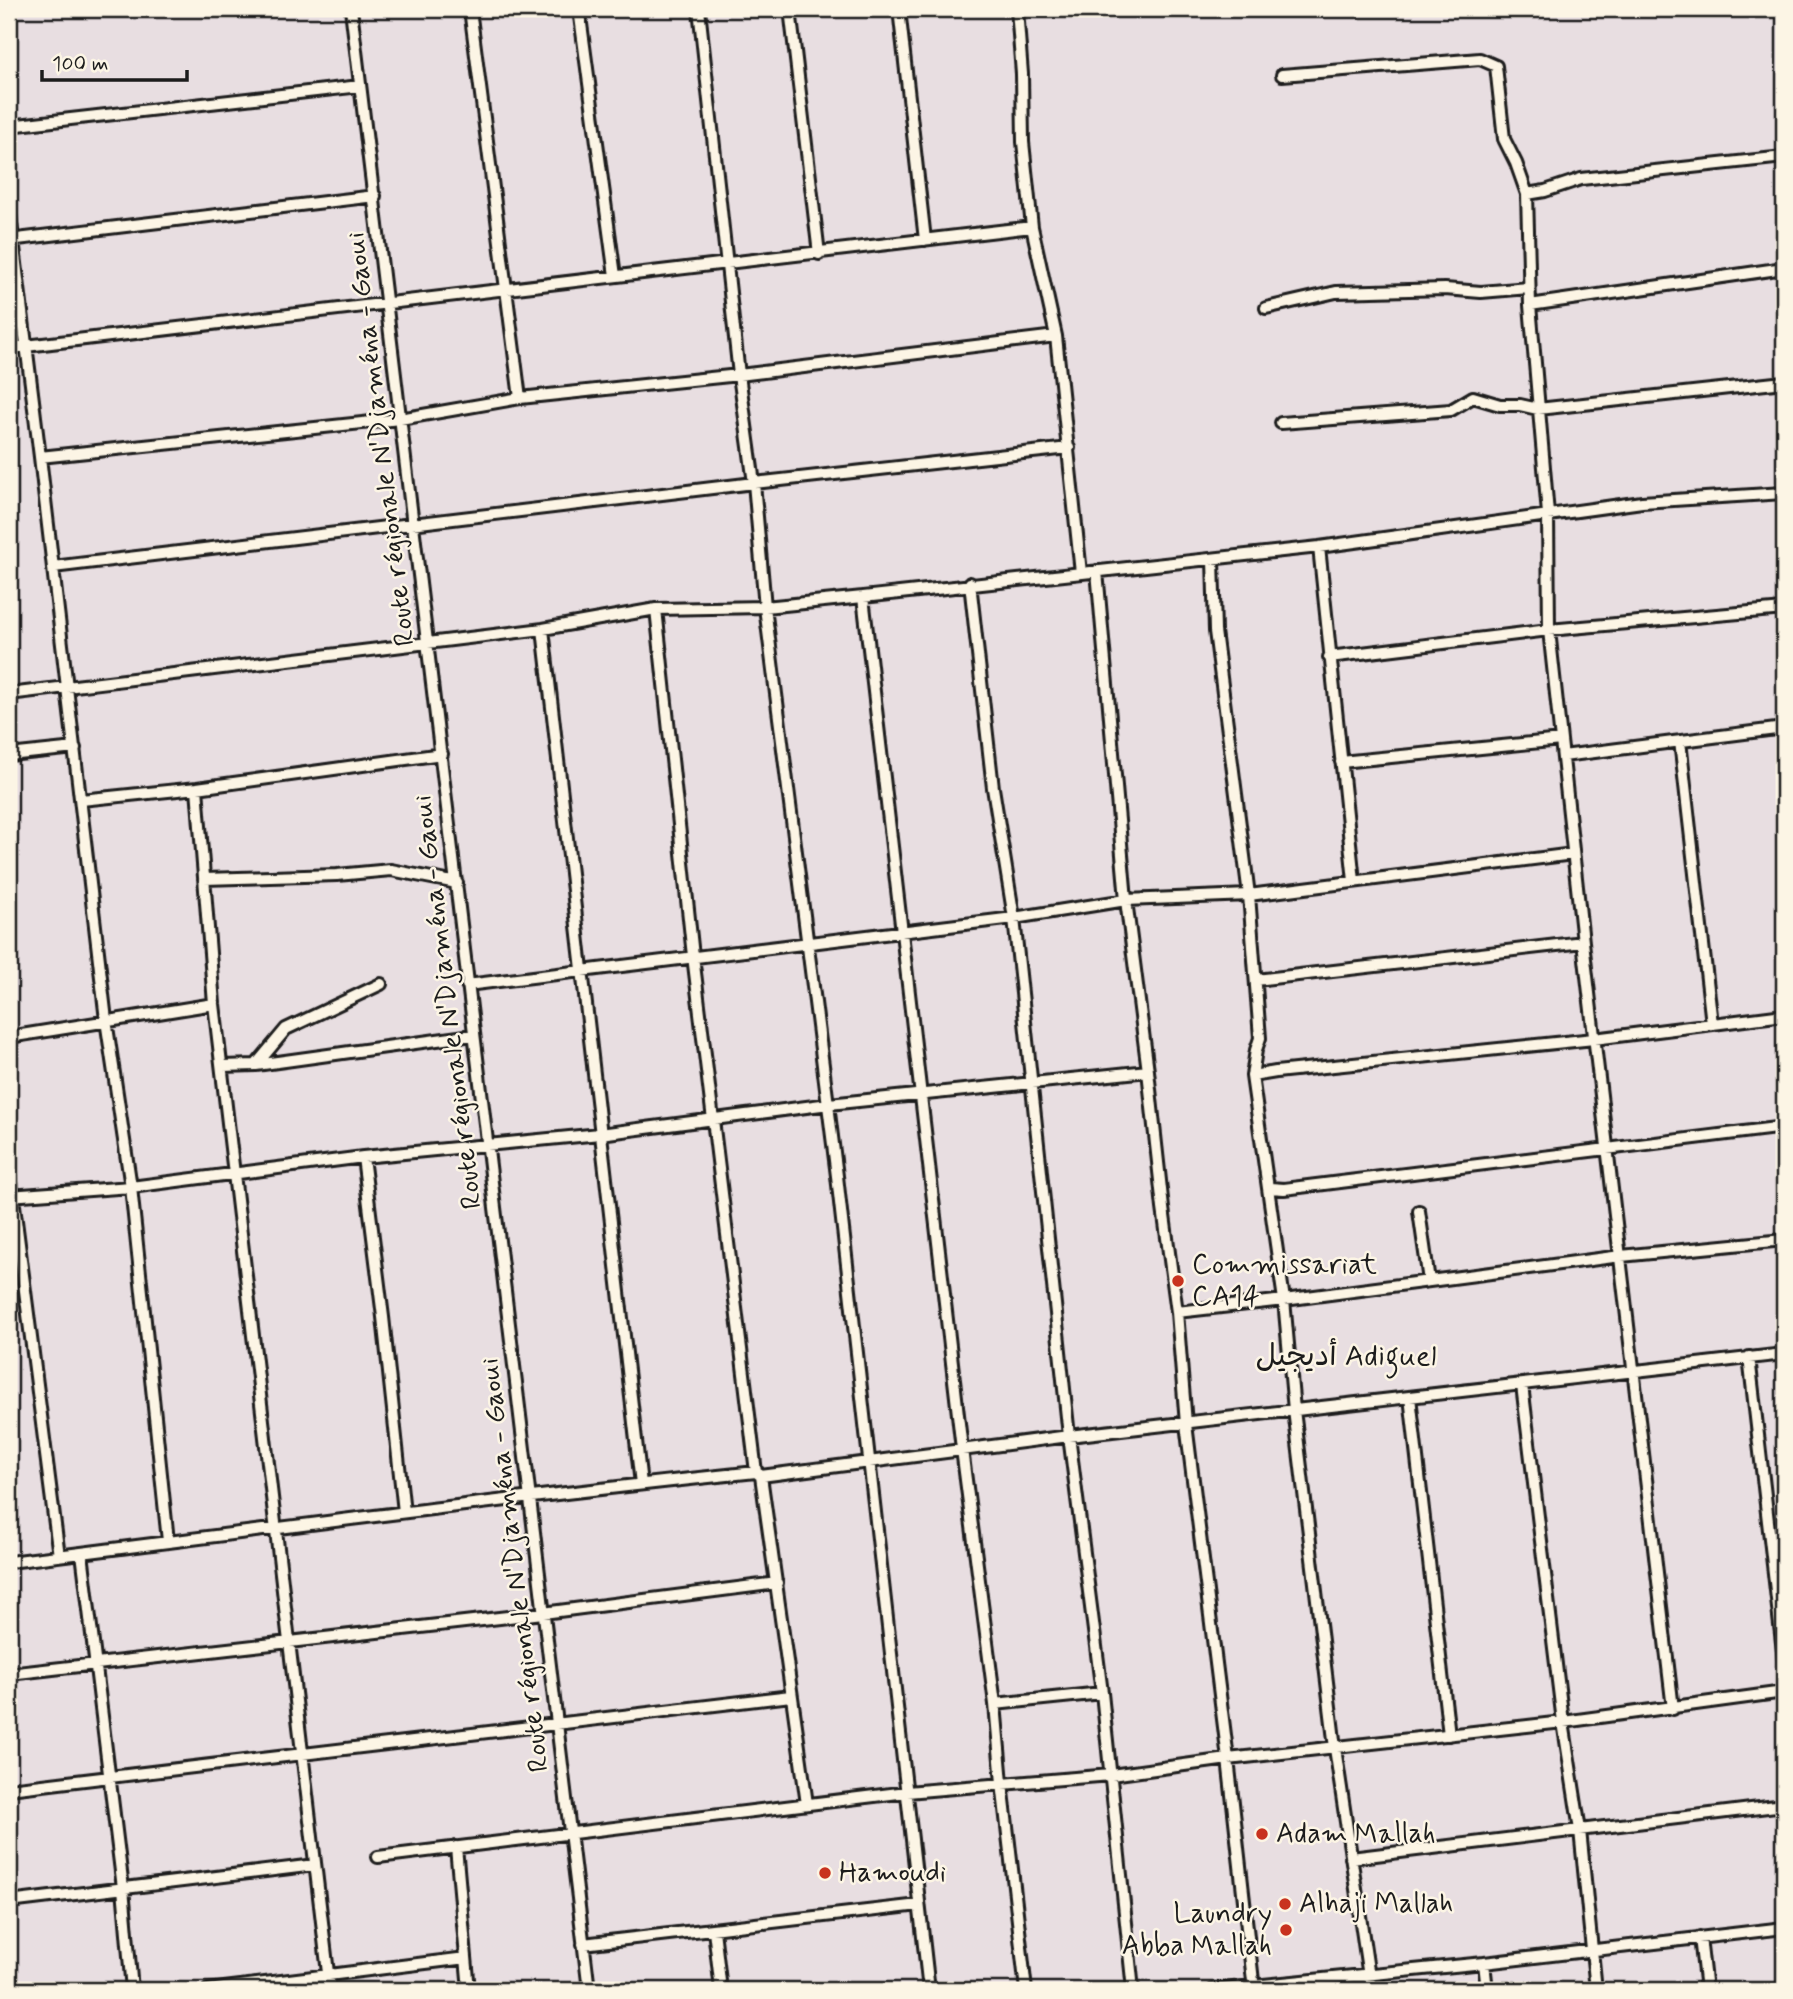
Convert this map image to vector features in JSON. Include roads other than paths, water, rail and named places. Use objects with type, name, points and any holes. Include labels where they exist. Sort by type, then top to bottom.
[{"type":"street","name":"Route régionale N'Djaména - Gaoui","points":[[351,9],[589,1990]]},
{"type":"street","points":[[470,9],[520,398]]},
{"type":"street","points":[[579,9],[615,276]]},
{"type":"street","points":[[699,9],[726,263],[754,483],[765,607],[829,1104],[929,1990]]},
{"type":"street","points":[[790,9],[819,254]]},
{"type":"street","points":[[900,9],[925,240]]},
{"type":"street","points":[[1017,9],[1023,74],[1023,142],[1032,227],[1056,336],[1081,573]]},
{"type":"street","points":[[1282,75],[1480,59],[1496,66],[1504,139],[1527,194],[1530,305],[1548,514],[1549,630],[1673,1709]]},
{"type":"street","points":[[9,126],[360,86]]},
{"type":"street","points":[[1527,194],[1581,179],[1784,157]]},
{"type":"street","points":[[11,240],[374,196]]},
{"type":"street","points":[[9,207],[106,1020],[131,1187],[168,1541]]},
{"type":"street","points":[[9,348],[1032,227]]},
{"type":"street","points":[[1530,305],[1784,268]]},
{"type":"street","points":[[1266,308],[1336,292],[1445,289],[1481,292],[1529,288]]},
{"type":"street","points":[[40,457],[400,419],[520,398],[739,375],[1056,336]]},
{"type":"street","points":[[1281,423],[1451,410],[1473,397],[1500,405],[1538,409],[1784,382]]},
{"type":"street","points":[[53,567],[1069,448]]},
{"type":"street","points":[[9,694],[543,629],[656,609],[765,607],[863,597],[970,583],[1319,547],[1548,514],[1695,498],[1784,493]]},
{"type":"street","points":[[1319,547],[1354,881]]},
{"type":"street","points":[[1213,559],[1215,631],[1249,895],[1256,980],[1260,1038],[1255,1050],[1252,1076],[1284,1300],[1294,1410],[1335,1748],[1371,1990]]},
{"type":"street","points":[[1097,571],[1126,900],[1177,1312],[1186,1424],[1254,1988]]},
{"type":"street","points":[[970,583],[993,789],[1014,918],[1069,1436],[1102,1693],[1133,1990]]},
{"type":"street","points":[[863,597],[900,931],[995,1704],[1026,1990]]},
{"type":"street","points":[[1329,657],[1549,630],[1784,608]]},
{"type":"street","points":[[656,609],[713,1120],[758,1474],[777,1583],[807,1804]]},
{"type":"street","points":[[543,629],[580,972],[641,1484]]},
{"type":"street","points":[[1563,756],[1784,728]]},
{"type":"street","points":[[1341,762],[1561,740]]},
{"type":"street","points":[[1680,741],[1712,1024]]},
{"type":"street","points":[[9,755],[75,748]]},
{"type":"street","points":[[81,800],[197,788],[442,754]]},
{"type":"street","points":[[197,788],[214,1004],[330,1990]]},
{"type":"street","points":[[467,985],[1014,918],[1126,900],[1249,895],[1573,854]]},
{"type":"street","points":[[204,878],[337,876],[391,870],[457,883]]},
{"type":"street","points":[[1256,980],[1583,942]]},
{"type":"street","points":[[256,1065],[286,1029],[381,984]]},
{"type":"street","points":[[9,1037],[214,1004]]},
{"type":"street","points":[[1252,1076],[1594,1039],[1784,1015]]},
{"type":"street","points":[[223,1066],[256,1065],[473,1034]]},
{"type":"street","points":[[11,1196],[131,1187],[363,1157],[600,1134],[829,1104],[1148,1071]]},
{"type":"street","points":[[1270,1188],[1284,1189],[1784,1127]]},
{"type":"street","points":[[363,1157],[404,1512]]},
{"type":"street","points":[[9,1166],[59,1556]]},
{"type":"street","points":[[1419,1211],[1429,1281]]},
{"type":"street","points":[[1177,1312],[1621,1256],[1784,1240]]},
{"type":"street","points":[[9,1562],[641,1484],[758,1474],[1784,1354]]},
{"type":"street","points":[[1749,1357],[1784,1660]]},
{"type":"street","points":[[1522,1385],[1563,1722],[1580,1830],[1596,1990]]},
{"type":"street","points":[[1410,1397],[1449,1735]]},
{"type":"street","points":[[82,1553],[123,1888],[132,1990]]},
{"type":"street","points":[[9,1674],[291,1643],[777,1583]]},
{"type":"street","points":[[378,1857],[907,1792],[1111,1775],[1228,1759],[1563,1722],[1784,1692]]},
{"type":"street","points":[[995,1704],[1102,1693]]},
{"type":"street","points":[[9,1789],[791,1696]]},
{"type":"street","points":[[1351,1858],[1784,1805]]},
{"type":"street","points":[[456,1847],[469,1990]]},
{"type":"street","points":[[9,1902],[315,1865]]},
{"type":"street","points":[[583,1944],[919,1905]]},
{"type":"street","points":[[1213,1990],[1254,1988],[1784,1928]]},
{"type":"street","points":[[714,1930],[721,1990]]},
{"type":"street","points":[[1700,1937],[1706,1990]]},
{"type":"street","points":[[208,1990],[466,1958]]},
{"type":"street","points":[[1484,1963],[1487,1990]]},
{"type":"place","name":"Commissariat CA14","points":[[1178,1281]]},
{"type":"place","name":"Adam Mallah","points":[[1262,1834]]},
{"type":"place","name":"Hamoudi","points":[[825,1873]]},
{"type":"place","name":"Alhaji Mallah","points":[[1285,1904]]},
{"type":"place","name":"Laundry Abba Mallah","points":[[1286,1930]]},
{"type":"district","name":"أديجيل Adiguel","points":[[1346,1356]]}]
